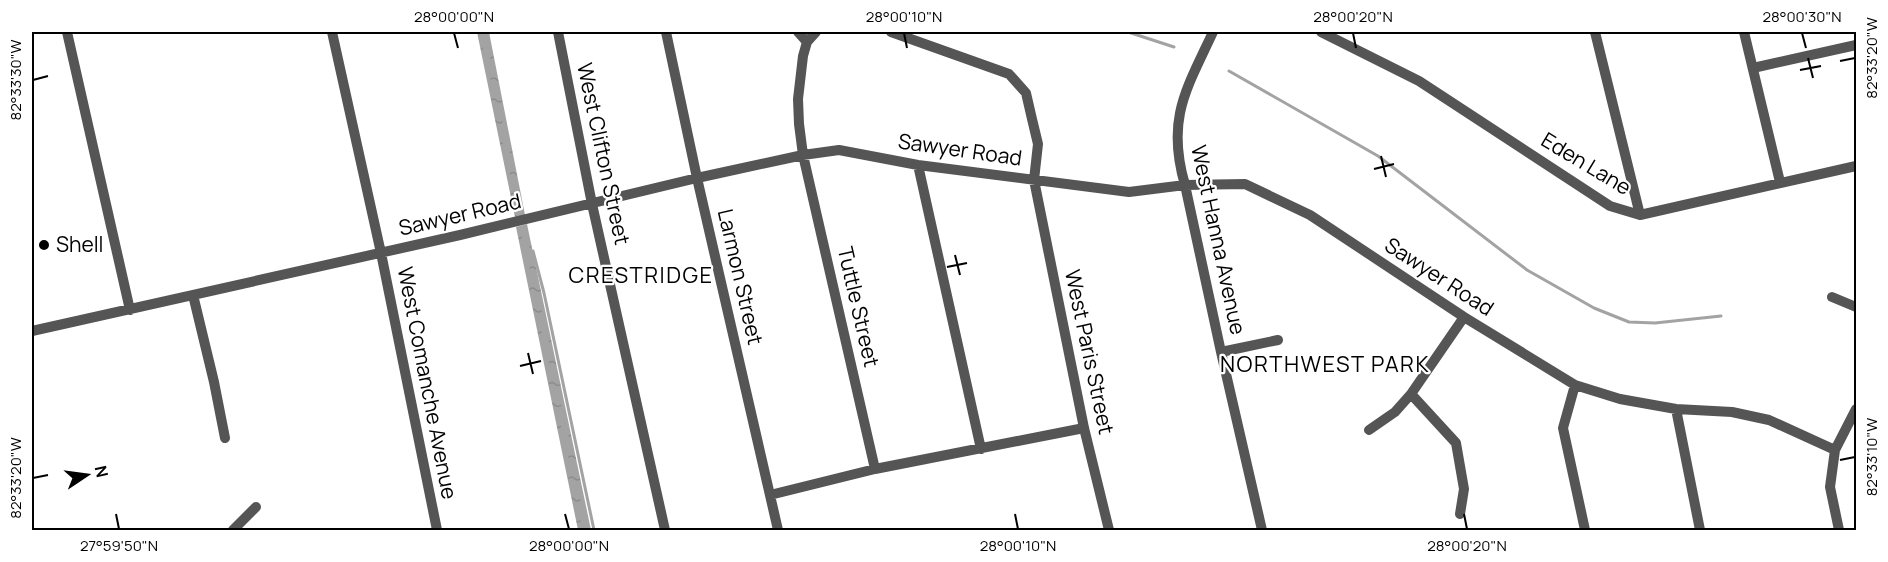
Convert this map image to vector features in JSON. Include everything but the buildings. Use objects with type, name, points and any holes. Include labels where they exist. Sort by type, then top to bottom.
[{"type":"street","points":[[67,32],[130,310]]},
{"type":"street","name":"West Comanche Avenue","points":[[332,32],[381,253],[438,531]]},
{"type":"street","name":"West Clifton Street","points":[[558,32],[592,204],[665,531]]},
{"type":"street","name":"Larmon Street","points":[[666,32],[778,531]]},
{"type":"street","points":[[798,32],[807,42],[816,32]]},
{"type":"street","name":"West Paris Street","points":[[891,32],[1009,74],[1026,93],[1038,144],[1034,180],[1084,428],[1110,531]]},
{"type":"street","name":"West Hanna Avenue","points":[[1213,32],[1184,96],[1177,128],[1178,162],[1262,531]]},
{"type":"street","name":"Eden Lane","points":[[1321,32],[1419,81],[1610,206],[1640,215],[1857,166]]},
{"type":"street","points":[[1595,32],[1640,215]]},
{"type":"street","points":[[1744,32],[1780,182]]},
{"type":"street","name":"Tuttle Street","points":[[807,42],[798,99],[803,155],[875,469]]},
{"type":"street","points":[[1753,68],[1857,45]]},
{"type":"street","name":"Sawyer Road","points":[[32,331],[381,253],[697,178],[803,155],[839,150],[918,165],[1129,192],[1185,185],[1245,184],[1310,215],[1464,317],[1575,385],[1620,399],[1676,409],[1732,412],[1769,420],[1835,450]]},
{"type":"street","points":[[918,165],[981,449]]},
{"type":"street","points":[[194,295],[225,438]]},
{"type":"street","points":[[1832,297],[1857,307]]},
{"type":"street","points":[[1369,430],[1395,412],[1411,394],[1464,317]]},
{"type":"street","points":[[1221,352],[1278,340]]},
{"type":"street","points":[[1575,385],[1563,428],[1585,531]]},
{"type":"street","points":[[1411,394],[1456,443],[1464,489],[1460,514]]},
{"type":"street","points":[[1676,409],[1700,531]]},
{"type":"street","points":[[1839,531],[1830,487],[1835,450],[1857,409]]},
{"type":"street","points":[[770,495],[875,469],[1084,428]]},
{"type":"street","points":[[233,531],[256,507]]},
{"type":"water","points":[[477,32],[489,32],[525,215],[515,217]]},
{"type":"water","points":[[527,224],[591,530],[578,530],[516,227]]},
{"type":"waterway","points":[[1128,32],[1174,47]]},
{"type":"waterway","points":[[1229,71],[1378,156],[1527,270],[1594,308],[1629,322],[1655,323],[1721,316]]},
{"type":"waterway","points":[[533,251],[594,530]]},
{"type":"place","name":"Shell","points":[[44,245]]},
{"type":"district","name":"CRESTRIDGE","points":[[641,275]]},
{"type":"district","name":"NORTHWEST PARK","points":[[1325,364]]}]
